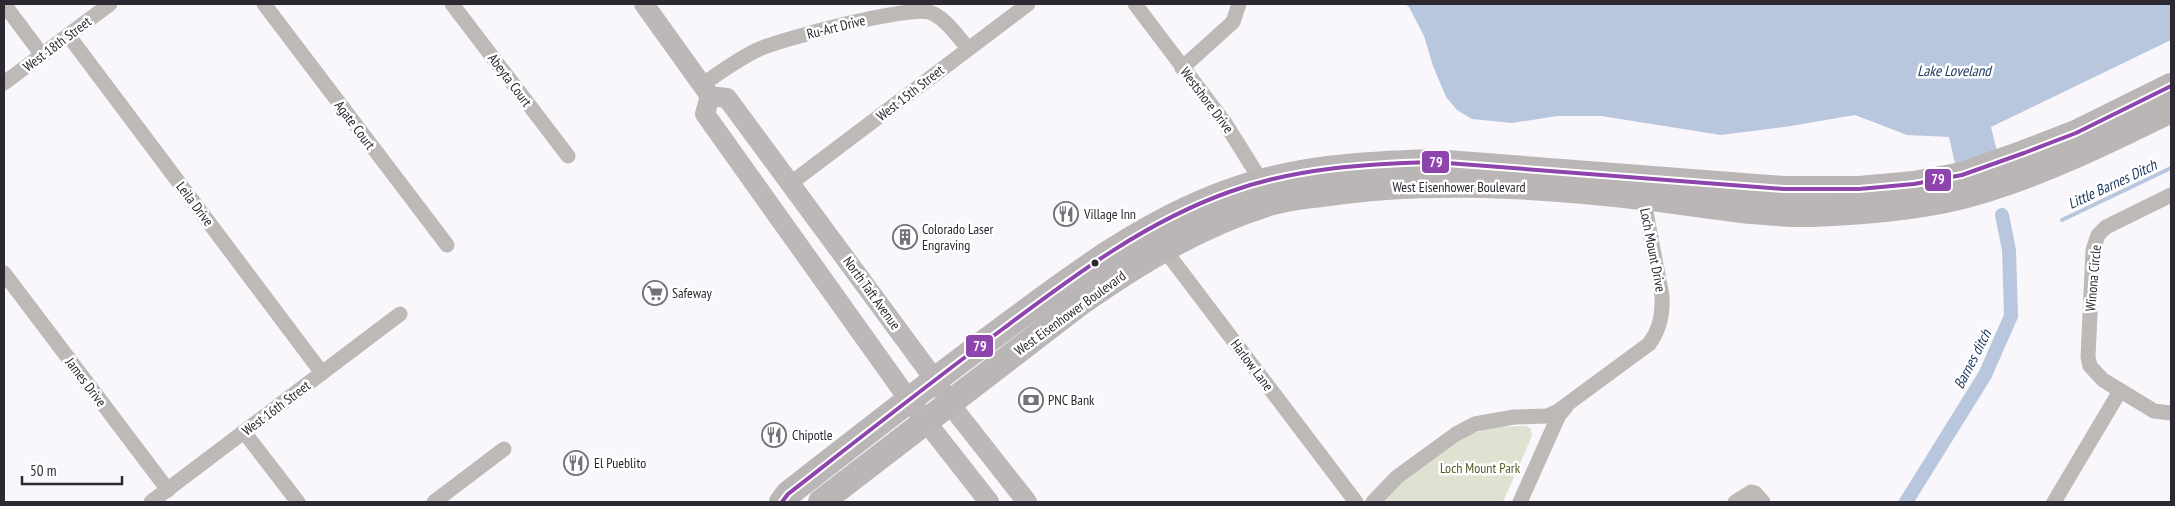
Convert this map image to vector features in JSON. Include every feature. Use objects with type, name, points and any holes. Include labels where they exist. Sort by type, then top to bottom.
[{"type":"highway","name":"West Eisenhower Boulevard","points":[[821,502],[1080,303],[1120,275],[1164,249],[1229,217],[1291,174],[1378,164],[1434,162],[1642,187],[1859,189],[1914,184],[1962,175],[2024,153],[2076,133],[2171,86]]},
{"type":"highway","name":"West Eisenhower Boulevard","points":[[1642,187],[1714,207],[1809,214],[1860,211],[1920,204],[1974,193],[2071,159],[2171,110]]},
{"type":"highway","name":"West Eisenhower Boulevard","points":[[782,502],[788,494],[909,400],[1103,255],[1148,228],[1228,192],[1266,192]]},
{"type":"main road","points":[[644,4],[706,90],[705,114],[909,400],[989,502]]},
{"type":"main road","name":"North Taft Avenue","points":[[706,90],[727,98],[935,380],[957,413],[1026,502]]},
{"type":"street","points":[[4,4],[42,55]]},
{"type":"street","name":"West 18th Street","points":[[4,83],[110,4]]},
{"type":"street","name":"Agate Court","points":[[264,4],[447,245]]},
{"type":"street","name":"Abeyta Court","points":[[452,4],[568,156]]},
{"type":"street","name":"West 15th Street","points":[[791,183],[1028,4]]},
{"type":"street","name":"Westshore Drive","points":[[1135,4],[1225,123],[1266,192]]},
{"type":"street","points":[[1182,68],[1233,22],[1238,4]]},
{"type":"street","name":"Ru-Art Drive","points":[[706,90],[732,64],[771,45],[906,11],[930,12],[939,17],[968,48]]},
{"type":"street","name":"Leila Drive","points":[[68,35],[322,373]]},
{"type":"street","name":"Loch Mount Drive","points":[[1373,502],[1397,477],[1456,434],[1475,424],[1514,417],[1547,416],[1571,402],[1649,344],[1656,334],[1663,310],[1642,187]]},
{"type":"street","name":"Winona Circle","points":[[2171,196],[2106,227],[2098,235],[2094,244],[2088,357],[2096,374],[2120,391],[2154,411],[2171,413]]},
{"type":"street","name":"Harlow Lane","points":[[1148,228],[1356,502]]},
{"type":"street","name":"James Drive","points":[[4,273],[168,490]]},
{"type":"street","name":"West 16th Street","points":[[152,502],[400,314]]},
{"type":"street","points":[[2054,502],[2120,391]]},
{"type":"street","name":"Loch Mount Drive","points":[[1520,502],[1559,415],[1571,402]]},
{"type":"street","points":[[244,432],[298,502]]},
{"type":"street","points":[[434,502],[504,450]]},
{"type":"street","points":[[1735,502],[1751,492],[1755,493],[1763,502]]},
{"type":"green space","name":"Loch Mount Park","points":[[1527,426],[1531,429],[1532,436],[1503,502],[1383,502],[1390,491],[1468,435],[1494,427]]},
{"type":"water","name":"Lake Loveland","points":[[1405,4],[2171,4],[2171,40],[1991,127],[1997,151],[1955,164],[1949,137],[1907,135],[1855,115],[1721,135],[1601,116],[1557,116],[1512,123],[1472,119],[1457,110],[1446,97],[1433,66],[1424,36],[1409,7]]},
{"type":"waterway","name":"Little Barnes Ditch","points":[[2062,220],[2171,168]]},
{"type":"waterway","name":"Barnes ditch","points":[[1906,502],[1985,375],[2011,316],[2009,250],[2002,215]]},
{"type":"transit line","name":"79","points":[[782,502],[788,494],[923,389],[1031,308],[1112,251],[1168,218],[1198,204],[1254,184],[1305,172],[1356,166],[1434,162],[1784,189],[1859,189],[1914,184],[1962,175],[2024,153],[2076,133],[2171,86]]},
{"type":"place","name":"Village Inn","points":[[1066,214]]},
{"type":"place","name":"Colorado Laser Engraving","points":[[905,237]]},
{"type":"place","name":"Safeway","points":[[655,293]]},
{"type":"place","name":"PNC Bank","points":[[1031,400]]},
{"type":"place","name":"Chipotle","points":[[774,435]]},
{"type":"place","name":"El Pueblito","points":[[576,463]]}]
